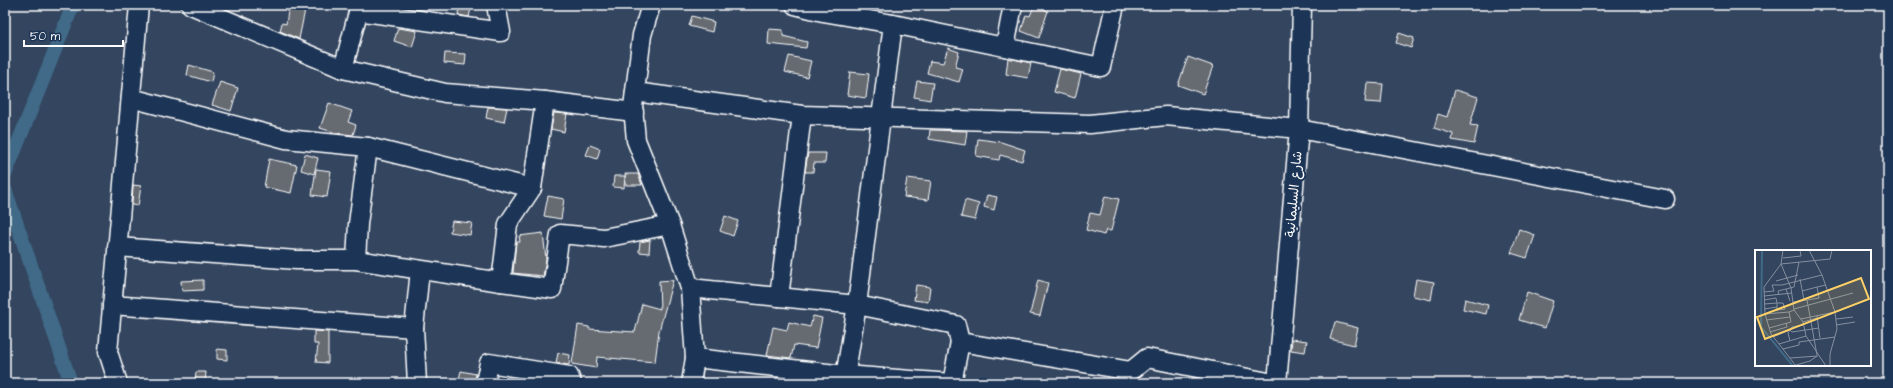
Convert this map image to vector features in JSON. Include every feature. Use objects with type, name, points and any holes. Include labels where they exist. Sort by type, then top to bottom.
[{"type":"street","points":[[118,383],[108,352],[139,5]]},
{"type":"street","points":[[191,5],[343,69],[445,93],[545,101],[634,112]]},
{"type":"street","points":[[343,69],[359,8],[501,32],[496,5]]},
{"type":"street","points":[[651,5],[642,35],[635,92],[634,112],[636,140],[670,225],[690,288],[695,358],[691,383]]},
{"type":"street","points":[[795,5],[848,11],[893,24],[1101,67],[1115,5]]},
{"type":"street","points":[[1005,47],[1013,5]]},
{"type":"street","name":"شارع السليمانية","points":[[1277,383],[1299,129],[1302,5]]},
{"type":"street","points":[[845,379],[857,305],[893,24]]},
{"type":"street","points":[[635,92],[802,115],[1090,124],[1166,116],[1299,129],[1665,199]]},
{"type":"street","points":[[131,98],[286,139],[368,147],[532,188]]},
{"type":"street","points":[[500,282],[508,224],[532,188],[545,101]]},
{"type":"street","points":[[779,297],[802,115]]},
{"type":"street","points":[[356,260],[358,224],[368,147]]},
{"type":"street","points":[[117,247],[297,260],[356,260],[552,289],[560,234],[604,238],[670,225]]},
{"type":"street","points":[[417,383],[414,328],[420,270]]},
{"type":"street","points":[[690,288],[857,305],[956,325],[960,342],[952,383],[845,379],[695,358]]},
{"type":"street","points":[[112,305],[414,328]]},
{"type":"street","points":[[960,342],[1131,371],[1147,358],[1273,383]]},
{"type":"street","points":[[485,383],[489,364],[569,376],[572,383]]},
{"type":"building","points":[[289,5],[306,5],[299,39],[280,31],[282,23],[286,24]]},
{"type":"building","points":[[1034,6],[1048,11],[1039,38],[1021,31],[1026,15],[1030,16]]},
{"type":"building","points":[[459,7],[471,8],[469,17],[458,15]]},
{"type":"building","points":[[692,16],[714,22],[712,32],[689,26]]},
{"type":"building","points":[[398,28],[417,31],[412,47],[394,41]]},
{"type":"building","points":[[769,29],[783,30],[783,36],[807,42],[806,48],[768,44]]},
{"type":"building","points":[[1399,33],[1414,38],[1411,48],[1396,43]]},
{"type":"building","points":[[948,48],[959,52],[955,67],[963,69],[959,82],[927,73],[930,61],[943,63]]},
{"type":"building","points":[[445,53],[466,54],[465,65],[444,63]]},
{"type":"building","points":[[789,56],[811,61],[807,77],[785,72]]},
{"type":"building","points":[[1188,57],[1213,66],[1203,94],[1178,85]]},
{"type":"building","points":[[1008,58],[1031,63],[1028,78],[1006,74]]},
{"type":"building","points":[[189,65],[213,72],[211,82],[187,75]]},
{"type":"building","points":[[1060,69],[1081,74],[1075,98],[1054,92]]},
{"type":"building","points":[[850,72],[869,74],[866,98],[847,95]]},
{"type":"building","points":[[917,81],[933,83],[930,100],[914,97]]},
{"type":"building","points":[[220,82],[238,88],[231,111],[212,105]]},
{"type":"building","points":[[1367,83],[1383,84],[1381,103],[1365,102]]},
{"type":"building","points":[[1455,90],[1478,97],[1470,125],[1478,126],[1474,144],[1452,140],[1453,134],[1434,128],[1438,114],[1447,117]]},
{"type":"building","points":[[329,103],[352,111],[348,122],[356,125],[353,135],[336,133],[320,128]]},
{"type":"building","points":[[488,107],[507,108],[504,122],[486,118]]},
{"type":"building","points":[[554,113],[567,114],[564,132],[551,129]]},
{"type":"building","points":[[930,130],[967,131],[965,145],[929,139]]},
{"type":"building","points":[[978,139],[1001,142],[1025,150],[1022,161],[1000,155],[999,160],[976,156]]},
{"type":"building","points":[[590,145],[600,149],[597,159],[586,155]]},
{"type":"building","points":[[808,153],[826,153],[825,163],[814,163],[813,172],[805,172]]},
{"type":"building","points":[[305,154],[318,158],[314,174],[301,170]]},
{"type":"building","points":[[269,159],[297,165],[291,193],[264,187]]},
{"type":"building","points":[[316,169],[331,171],[327,197],[312,195]]},
{"type":"building","points":[[625,174],[638,174],[642,185],[626,185]]},
{"type":"building","points":[[614,176],[625,176],[624,188],[613,187]]},
{"type":"building","points":[[907,178],[931,181],[928,200],[904,197]]},
{"type":"building","points":[[133,185],[141,186],[138,206],[132,205]]},
{"type":"building","points":[[987,195],[997,197],[994,210],[984,207]]},
{"type":"building","points":[[548,196],[564,199],[561,219],[544,216]]},
{"type":"building","points":[[1105,196],[1119,199],[1111,231],[1106,230],[1104,235],[1086,230],[1090,213],[1100,215]]},
{"type":"building","points":[[965,200],[979,204],[975,220],[961,217]]},
{"type":"building","points":[[725,216],[738,221],[733,236],[720,231]]},
{"type":"building","points":[[452,221],[472,223],[470,235],[450,232]]},
{"type":"building","points":[[1519,229],[1535,235],[1527,258],[1511,253]]},
{"type":"building","points":[[543,233],[546,259],[543,276],[513,273],[516,242],[520,242],[519,236]]},
{"type":"building","points":[[650,240],[649,253],[639,252],[640,242]]},
{"type":"building","points":[[1416,279],[1434,282],[1431,300],[1413,296]]},
{"type":"building","points":[[203,280],[203,290],[182,291],[181,281]]},
{"type":"building","points":[[673,280],[659,331],[655,362],[597,357],[596,368],[572,364],[578,325],[589,327],[589,329],[635,332],[642,304],[660,309],[659,281]]},
{"type":"building","points":[[1038,280],[1048,283],[1040,316],[1030,314]]},
{"type":"building","points":[[916,285],[930,287],[928,302],[914,300]]},
{"type":"building","points":[[1527,292],[1553,301],[1545,328],[1519,320]]},
{"type":"building","points":[[1465,299],[1488,305],[1486,314],[1463,309]]},
{"type":"building","points":[[813,316],[822,318],[816,348],[794,345],[791,358],[767,355],[773,327],[787,330],[789,322],[810,327]]},
{"type":"building","points":[[1335,322],[1358,328],[1354,345],[1330,339]]},
{"type":"building","points":[[314,331],[328,332],[328,363],[316,362],[318,344],[314,344]]},
{"type":"building","points":[[1292,339],[1307,341],[1305,352],[1291,350]]},
{"type":"building","points":[[217,349],[227,350],[227,360],[217,359]]},
{"type":"building","points":[[558,353],[570,355],[569,365],[556,363]]},
{"type":"building","points":[[461,371],[476,374],[475,383],[458,383]]},
{"type":"building","points":[[196,372],[206,372],[205,383],[195,383]]},
{"type":"waterway","points":[[5,175],[73,5]]},
{"type":"waterway","points":[[5,189],[71,383]]}]
